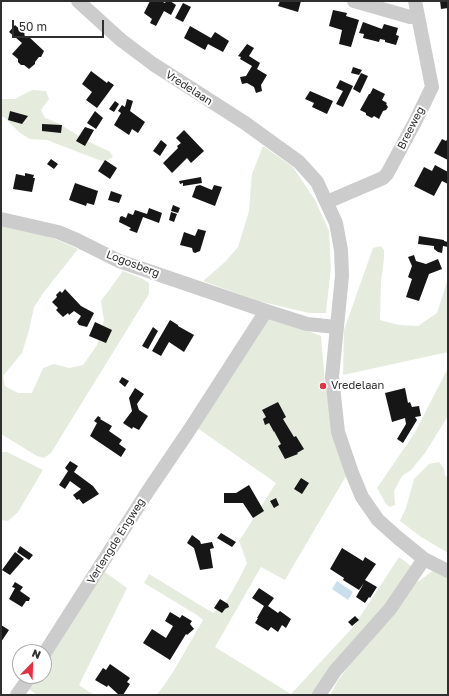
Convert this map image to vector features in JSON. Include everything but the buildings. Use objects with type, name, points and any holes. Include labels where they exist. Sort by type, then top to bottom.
[{"type":"street","name":"Vredelaan","points":[[78,1],[121,40],[153,64],[256,131],[299,162],[317,182],[336,223],[342,250],[342,276],[332,377],[338,432],[362,497],[378,520],[397,538],[424,559],[448,571]]},
{"type":"street","points":[[354,1],[410,17],[418,16]]},
{"type":"street","name":"Breeweg","points":[[327,202],[383,178],[387,174],[432,87],[415,1]]},
{"type":"street","name":"Logosberg","points":[[1,219],[58,232],[119,261],[266,311],[307,324],[336,326]]},
{"type":"street","name":"Verlengde Engweg","points":[[50,644],[148,490],[190,429],[266,311]]},
{"type":"street","points":[[319,695],[335,671],[390,609],[424,559]]},
{"type":"street","points":[[17,695],[25,684]]},
{"type":"green space","points":[[32,90],[46,91],[49,99],[41,110],[45,118],[58,123],[87,141],[109,151],[113,157],[104,162],[47,140],[30,139],[20,133],[4,117],[1,117],[1,99],[15,99]]},
{"type":"green space","points":[[263,146],[293,167],[315,200],[329,231],[331,267],[326,313],[309,313],[258,301],[203,281],[225,262],[238,247],[249,211],[252,174]]},
{"type":"green space","points":[[1,219],[37,231],[78,249],[34,307],[22,353],[3,376],[5,386],[18,393],[32,393],[43,368],[54,364],[69,368],[83,365],[97,345],[104,320],[101,301],[123,271],[149,283],[149,294],[51,453],[44,458],[37,456],[1,434]]},
{"type":"green space","points":[[381,246],[384,250],[384,259],[381,281],[380,320],[399,325],[418,326],[437,313],[448,279],[448,352],[343,375],[344,330],[373,248]]},
{"type":"green space","points":[[263,313],[321,336],[325,384],[332,419],[349,471],[285,580],[261,567],[215,647],[291,694],[354,626],[399,557],[414,568],[316,695],[157,695],[173,672],[203,620],[144,583],[149,574],[213,613],[226,602],[247,563],[239,541],[276,483],[193,425]]},
{"type":"green space","points":[[448,368],[448,416],[425,453],[411,470],[402,476],[394,491],[395,505],[390,507],[386,504],[377,488],[414,434]]},
{"type":"green space","points":[[1,452],[7,452],[43,470],[18,512],[8,521],[1,520]]},
{"type":"green space","points":[[439,462],[444,469],[445,476],[448,477],[448,553],[421,537],[400,521],[406,508],[414,479],[429,464]]},
{"type":"green space","points":[[437,568],[448,574],[448,695],[330,695],[337,682],[360,651],[393,616],[416,583]]},
{"type":"green space","points":[[101,569],[127,588],[79,685],[94,695],[37,695],[26,687],[28,684],[52,684],[52,646]]},
{"type":"water","points":[[337,581],[353,592],[348,600],[332,589]]},
{"type":"place","name":"Vredelaan","points":[[323,386]]}]
